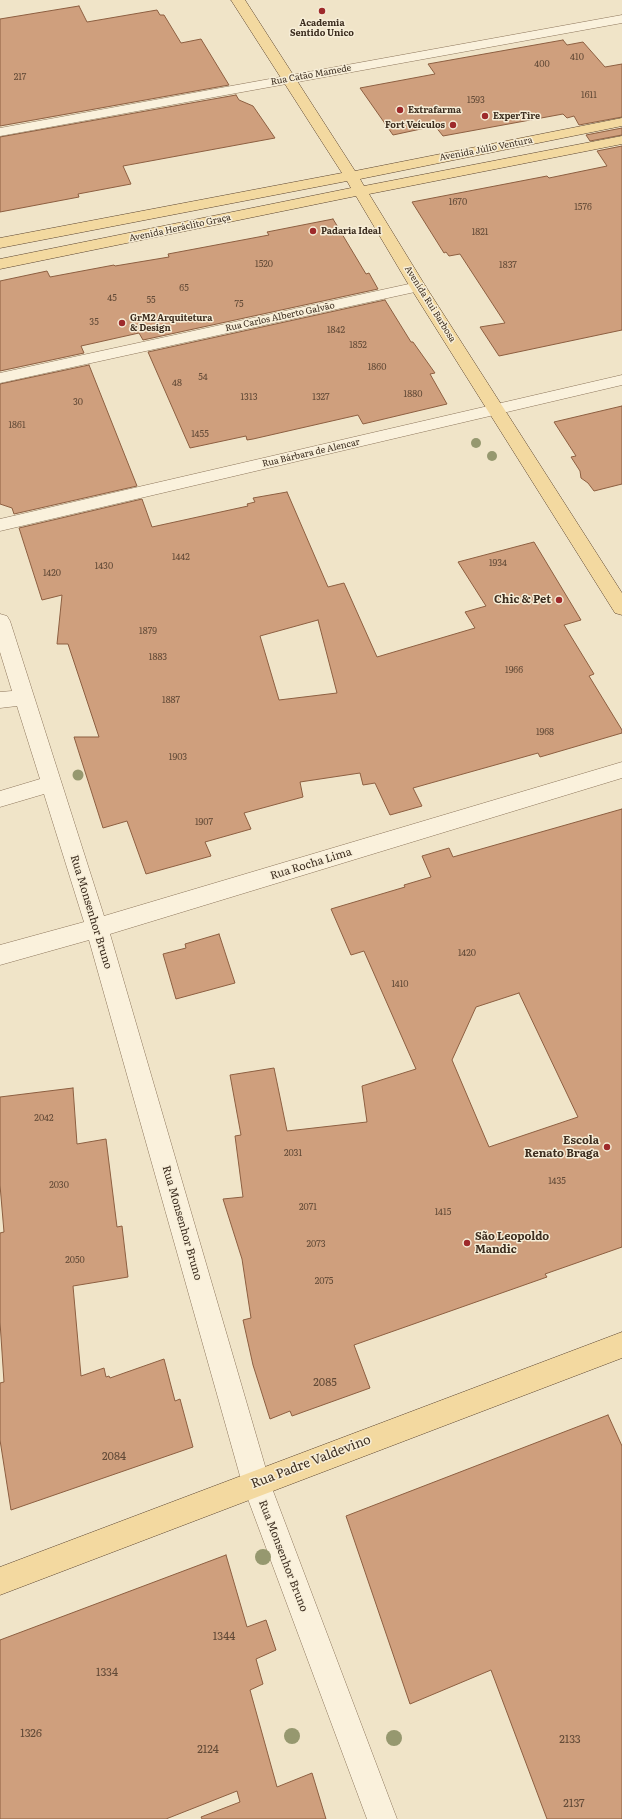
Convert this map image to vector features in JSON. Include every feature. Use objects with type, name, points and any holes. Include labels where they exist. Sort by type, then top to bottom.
[{"type":"main road","name":"Avenida Rui Barbosa","points":[[238,0],[351,176],[418,287],[498,410],[622,608]]},
{"type":"main road","name":"Avenida Júlio Ventura","points":[[351,176],[622,122]]},
{"type":"main road","name":"Avenida Júlio Ventura","points":[[360,191],[622,140]]},
{"type":"main road","name":"Avenida Heráclito Graça","points":[[0,243],[351,176]]},
{"type":"main road","name":"Avenida Heráclito Graça","points":[[0,264],[360,191]]},
{"type":"main road","name":"Rua Padre Valdevino","points":[[0,1581],[622,1345]]},
{"type":"street","name":"Rua Catão Mamede","points":[[0,132],[622,19]]},
{"type":"street","name":"Rua Carlos Alberto Galvão","points":[[0,378],[418,287]]},
{"type":"street","name":"Rua Bárbara de Alencar","points":[[0,525],[622,380]]},
{"type":"street","name":"Rua Monsenhor Bruno","points":[[0,621],[97,928],[256,1483],[382,1819]]},
{"type":"street","points":[[0,700],[24,698]]},
{"type":"street","name":"Rua Rocha Lima","points":[[0,955],[97,928],[622,770]]},
{"type":"street","points":[[0,799],[51,784]]},
{"type":"building","points":[[79,6],[87,22],[157,10],[160,15],[164,15],[181,43],[201,39],[229,85],[0,126],[0,19]]},
{"type":"building","points":[[563,40],[567,45],[583,42],[605,67],[622,64],[622,117],[579,125],[574,116],[567,118],[563,114],[443,136],[435,126],[393,135],[360,88],[435,74],[428,64]]},
{"type":"building","points":[[236,95],[239,100],[253,106],[275,138],[123,166],[131,184],[78,194],[79,197],[0,212],[0,137]]},
{"type":"building","points":[[622,128],[622,135],[590,141],[586,135]]},
{"type":"building","points":[[622,146],[622,330],[499,356],[480,327],[505,323],[460,254],[449,256],[446,252],[444,253],[412,202],[547,176],[549,178],[607,166],[597,151]]},
{"type":"building","points":[[333,219],[366,274],[369,273],[378,289],[143,340],[139,333],[81,346],[84,353],[0,371],[0,281],[47,271],[50,277],[114,265],[169,257],[168,254],[269,235],[267,232]]},
{"type":"building","points":[[385,300],[411,342],[413,342],[435,373],[430,374],[447,404],[363,424],[358,415],[253,439],[247,440],[246,436],[190,448],[148,352]]},
{"type":"building","points":[[89,365],[137,486],[14,514],[12,508],[0,504],[0,384]]},
{"type":"building","points":[[622,406],[622,484],[594,491],[588,483],[581,478],[580,471],[571,457],[576,456],[554,422]]},
{"type":"building","points":[[287,492],[328,587],[344,583],[377,657],[475,628],[465,612],[486,606],[458,562],[534,542],[581,620],[564,625],[594,674],[589,676],[622,730],[622,733],[540,757],[538,753],[413,788],[422,806],[390,815],[375,783],[363,785],[360,773],[300,782],[303,797],[244,813],[251,829],[205,842],[211,856],[146,874],[127,821],[103,828],[74,737],[99,737],[68,644],[57,644],[62,595],[42,600],[19,528],[142,499],[152,527],[248,506],[247,504],[255,502],[253,498]],"holes":[[[318,620],[337,693],[279,700],[260,636]]]},
{"type":"building","points":[[622,809],[622,1247],[545,1274],[547,1277],[354,1345],[370,1388],[292,1416],[290,1411],[270,1419],[253,1365],[243,1320],[251,1318],[242,1259],[223,1199],[243,1197],[235,1136],[241,1135],[230,1075],[274,1068],[287,1131],[367,1122],[362,1086],[416,1069],[364,951],[351,955],[331,909],[405,887],[404,885],[431,877],[422,856],[449,848],[453,857]],"holes":[[[519,993],[578,1117],[489,1147],[452,1060],[476,1007]]]},
{"type":"building","points":[[219,934],[235,983],[176,999],[163,954],[186,948],[185,944]]},
{"type":"building","points":[[73,1088],[77,1144],[106,1139],[117,1227],[122,1226],[128,1277],[73,1286],[81,1376],[104,1368],[106,1377],[109,1376],[110,1378],[164,1359],[175,1401],[180,1399],[193,1447],[11,1510],[0,1440],[0,1383],[4,1382],[0,1322],[0,1233],[4,1232],[0,1185],[0,1097]]},
{"type":"building","points":[[608,1415],[622,1446],[622,1819],[547,1819],[491,1670],[410,1704],[346,1516]]},
{"type":"building","points":[[226,1555],[247,1627],[266,1620],[276,1650],[256,1659],[263,1684],[250,1690],[277,1787],[312,1773],[326,1819],[202,1819],[201,1817],[240,1802],[237,1791],[166,1819],[0,1819],[0,1640]]},
{"type":"place","name":"Academia Sentido Unico","points":[[322,11]]},
{"type":"place","name":"Extrafarma","points":[[400,110]]},
{"type":"place","name":"ExperTire","points":[[485,116]]},
{"type":"place","name":"Fort Veículos","points":[[453,125]]},
{"type":"place","name":"Padaria Ideal","points":[[313,231]]},
{"type":"place","name":"GrM2 Arquitetura & Design","points":[[122,323]]},
{"type":"place","name":"Chic & Pet","points":[[559,600]]},
{"type":"place","name":"Escola Renato Braga","points":[[607,1147]]},
{"type":"place","name":"São Leopoldo Mandic","points":[[467,1243]]}]
